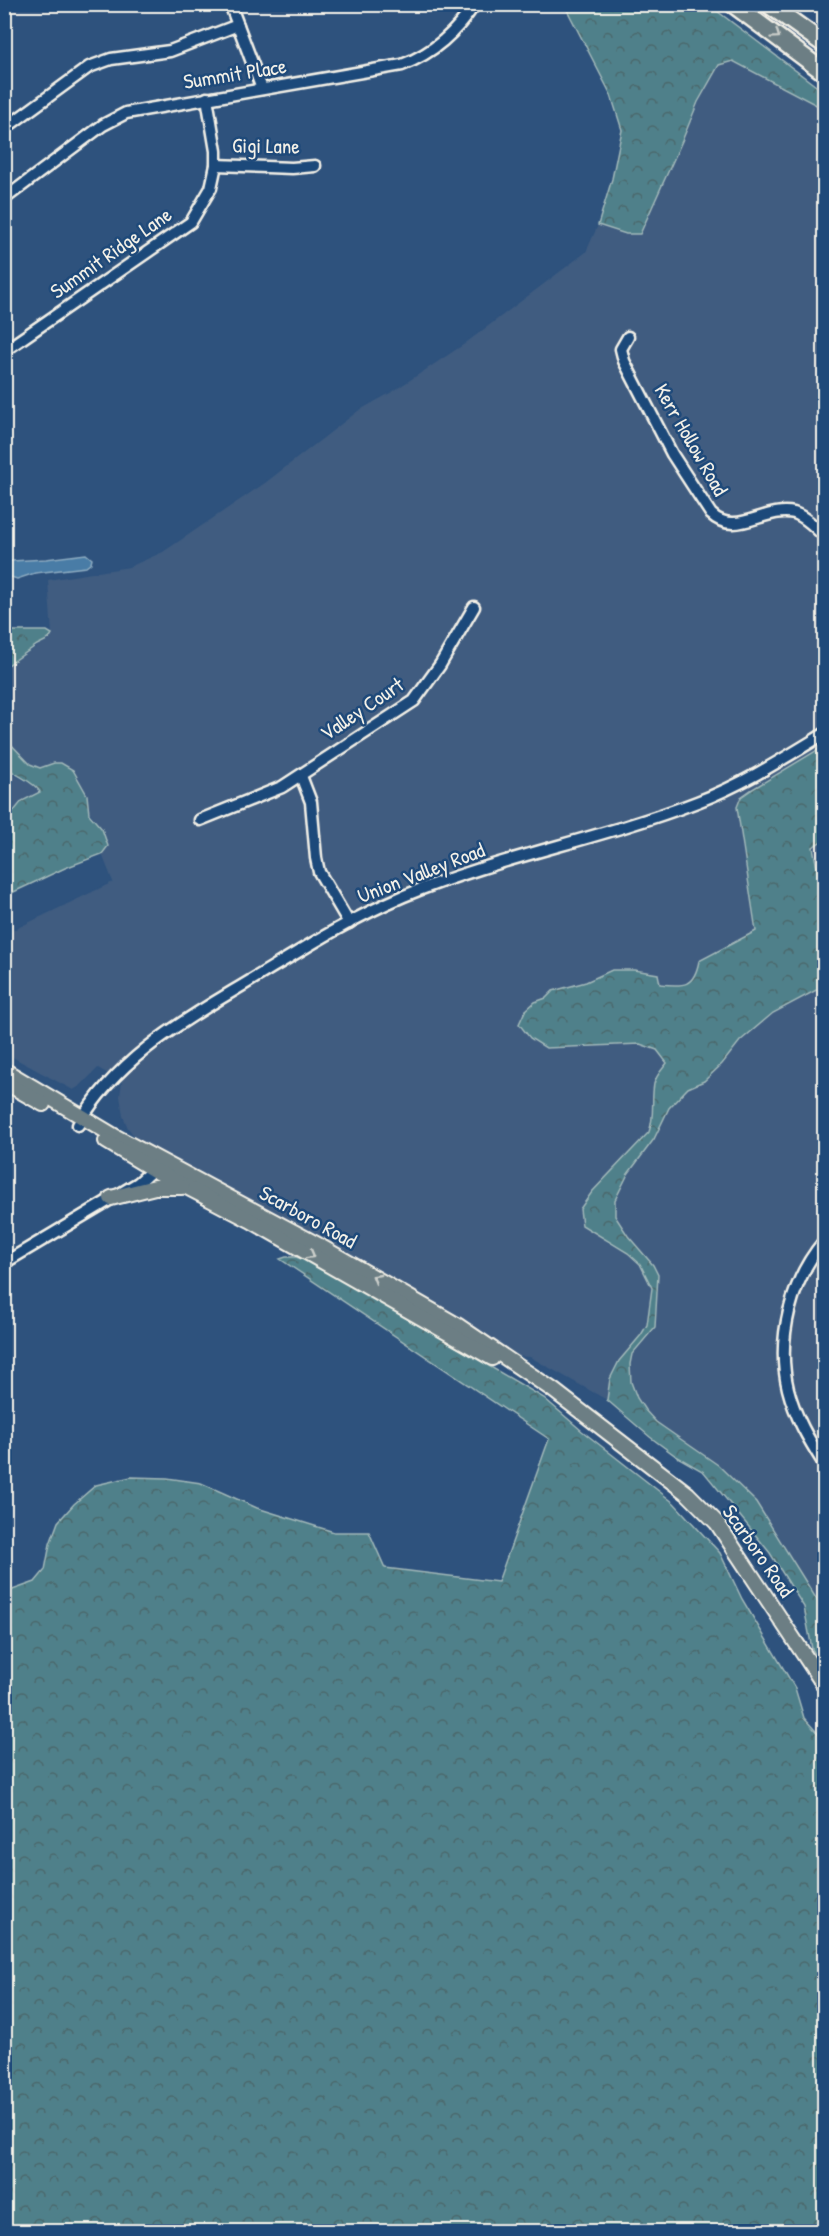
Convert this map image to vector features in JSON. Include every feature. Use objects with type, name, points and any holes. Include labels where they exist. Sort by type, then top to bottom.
[{"type":"highway","points":[[733,4],[825,72]]},
{"type":"highway","points":[[768,4],[825,44]]},
{"type":"main road","name":"Scarboro Road","points":[[4,1070],[80,1121]]},
{"type":"main road","name":"Scarboro Road","points":[[4,1082],[158,1165],[318,1245],[458,1325],[553,1390],[688,1494],[717,1523],[825,1685]]},
{"type":"main road","name":"Scarboro Road","points":[[158,1165],[187,1187],[400,1305],[583,1414]]},
{"type":"main road","points":[[111,1198],[155,1186],[187,1187]]},
{"type":"street","points":[[230,4],[262,89]]},
{"type":"street","name":"Summit Place","points":[[4,199],[103,125],[126,113],[388,68],[412,61],[436,48],[456,31],[475,4]]},
{"type":"street","points":[[4,129],[89,67],[111,59],[170,51],[238,25]]},
{"type":"street","name":"Summit Ridge Lane","points":[[4,351],[191,222],[211,188],[216,165],[216,151],[207,98]]},
{"type":"street","name":"Gigi Lane","points":[[216,165],[292,168],[315,166]]},
{"type":"street","name":"Kerr Hollow Road","points":[[628,337],[621,349],[624,361],[672,454],[711,514],[728,524],[742,523],[778,513],[794,513],[808,521],[825,536]]},
{"type":"street","name":"Valley Court","points":[[200,820],[282,787],[414,701],[440,665],[474,607]]},
{"type":"street","name":"Union Valley Road","points":[[80,1121],[91,1104],[130,1060],[150,1043],[204,1008],[349,923],[403,897],[451,879],[697,802],[753,776],[825,734]]},
{"type":"street","points":[[301,776],[311,802],[319,872],[349,923]]},
{"type":"street","points":[[4,1263],[138,1183],[158,1165]]},
{"type":"street","points":[[825,1241],[809,1263],[794,1293],[784,1348],[788,1389],[796,1413],[806,1436],[825,1464]]},
{"type":"shaded area","points":[[733,61],[824,109],[824,746],[741,797],[742,845],[756,931],[699,961],[696,975],[690,982],[677,986],[660,984],[658,974],[634,970],[612,970],[586,982],[553,991],[546,998],[535,1002],[564,1046],[640,1044],[657,1050],[667,1064],[658,1073],[652,1124],[649,1131],[584,1201],[607,1242],[628,1253],[640,1264],[652,1288],[647,1325],[610,1379],[607,1400],[530,1357],[512,1356],[458,1318],[409,1288],[142,1147],[128,1128],[123,1116],[120,1096],[122,1082],[98,1068],[73,1090],[5,1053],[5,934],[113,882],[102,854],[108,846],[102,829],[54,763],[40,768],[30,764],[5,738],[5,667],[49,639],[52,634],[48,580],[129,567],[163,552],[265,483],[358,411],[392,392],[463,345],[586,252],[598,225],[626,234],[682,141],[707,84],[719,65]]},
{"type":"shaded area","points":[[86,554],[92,559],[86,567],[35,573],[17,579],[5,575],[5,563],[12,561]]},
{"type":"shaded area","points":[[4,766],[14,775],[37,787],[40,792],[22,801],[5,822]]},
{"type":"shaded area","points":[[824,839],[824,904],[813,847]]},
{"type":"shaded area","points":[[824,986],[824,1611],[756,1502],[718,1465],[656,1422],[637,1398],[631,1382],[630,1364],[632,1354],[655,1327],[658,1275],[653,1265],[628,1236],[615,1216],[615,1200],[628,1175],[654,1139],[669,1108],[688,1088],[704,1081],[722,1064],[740,1041],[773,1013]]},
{"type":"green space","points":[[566,4],[709,5],[824,92],[824,109],[733,61],[719,65],[698,102],[640,234],[626,234],[598,225],[612,179],[622,130],[611,95]]},
{"type":"green space","points":[[4,631],[47,631],[52,634],[49,639],[5,667]]},
{"type":"green space","points":[[5,738],[30,764],[40,768],[61,763],[73,770],[87,795],[89,814],[102,829],[108,846],[102,854],[65,868],[5,896],[5,822],[22,801],[40,792],[34,785],[5,766]]},
{"type":"green space","points":[[824,746],[824,839],[813,847],[824,904],[824,986],[773,1013],[740,1041],[722,1064],[704,1081],[688,1088],[669,1108],[654,1139],[628,1174],[615,1200],[615,1216],[628,1236],[653,1265],[658,1275],[655,1327],[632,1354],[630,1364],[631,1382],[637,1398],[656,1422],[718,1465],[756,1502],[824,1611],[818,1620],[824,1641],[824,1669],[812,1649],[804,1607],[770,1553],[704,1472],[676,1456],[650,1437],[607,1400],[610,1379],[619,1361],[647,1325],[652,1288],[640,1264],[628,1253],[582,1225],[580,1209],[592,1192],[649,1132],[654,1084],[667,1063],[657,1050],[640,1044],[546,1048],[530,1038],[519,1024],[525,1011],[553,991],[586,982],[612,970],[634,970],[658,974],[660,984],[682,985],[694,976],[699,961],[756,931],[737,807],[741,797]]},
{"type":"green space","points":[[286,1257],[308,1261],[544,1398],[674,1503],[720,1553],[742,1599],[795,1688],[804,1718],[824,1740],[824,2231],[5,2231],[4,1593],[35,1582],[45,1570],[50,1544],[58,1522],[74,1504],[96,1485],[131,1477],[167,1478],[201,1483],[257,1508],[334,1532],[369,1532],[385,1568],[498,1582],[549,1439],[280,1259]]}]
